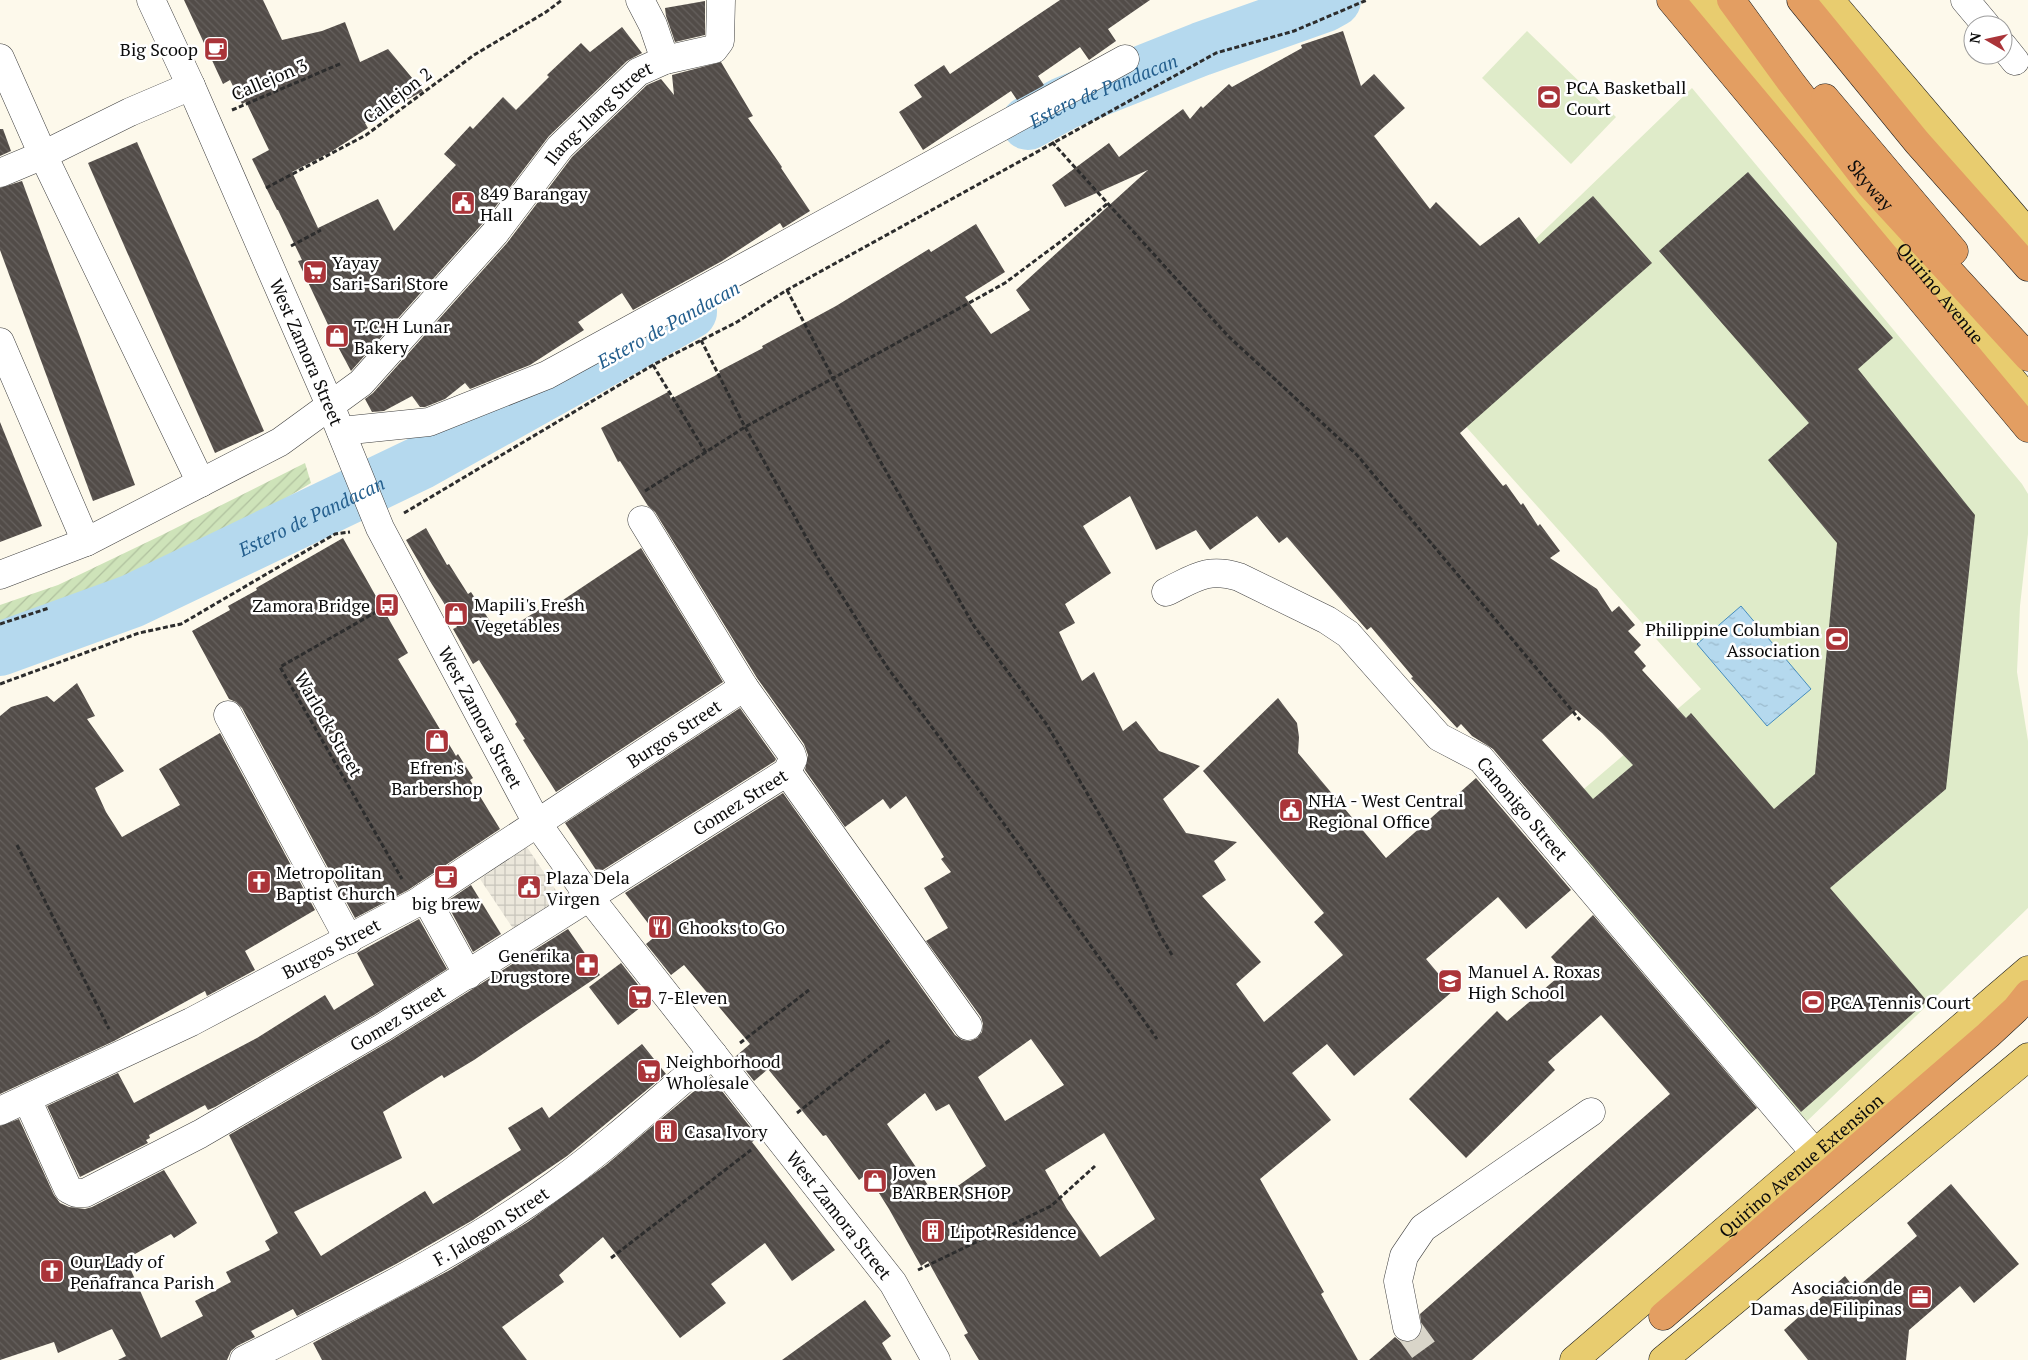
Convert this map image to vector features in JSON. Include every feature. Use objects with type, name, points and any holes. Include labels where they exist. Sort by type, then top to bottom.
[{"type":"highway","points":[[1671,0],[2028,428]]},
{"type":"highway","name":"Skyway","points":[[1731,0],[1870,185],[2028,357]]},
{"type":"highway","points":[[1742,0],[2028,338]]},
{"type":"highway","points":[[1801,0],[1917,142],[2028,267]]},
{"type":"highway","points":[[1664,1316],[1988,1035],[2016,1009],[2028,994]]},
{"type":"main road","name":"Quirino Avenue","points":[[1700,0],[2028,399]]},
{"type":"main road","points":[[1830,0],[2028,233]]},
{"type":"main road","name":"Quirino Avenue Extension","points":[[1574,1360],[2028,970]]},
{"type":"main road","points":[[1663,1360],[2028,1057]]},
{"type":"street","name":"West Zamora Street","points":[[151,0],[191,86],[330,405],[378,523],[537,823],[590,898],[894,1283],[936,1360]]},
{"type":"street","points":[[640,0],[653,25],[665,60]]},
{"type":"street","name":"Ilang-Ilang Street","points":[[0,575],[86,542],[280,442],[361,383],[495,233],[560,147],[638,72],[665,60],[714,49],[720,41],[721,0]]},
{"type":"street","points":[[1966,0],[1978,15]]},
{"type":"street","points":[[0,58],[43,155],[201,483]]},
{"type":"street","points":[[343,438],[429,422],[547,375],[1125,59]]},
{"type":"street","points":[[0,173],[43,155],[130,112],[191,86]]},
{"type":"street","points":[[0,342],[86,542]]},
{"type":"street","points":[[642,520],[790,765],[968,1026]]},
{"type":"street","name":"Canonigo Street","points":[[1166,592],[1205,573],[1224,572],[1240,577],[1326,620],[1348,634],[1439,737],[1481,759],[1814,1152]]},
{"type":"street","name":"Burgos Street","points":[[0,1111],[191,1022],[349,940],[420,900],[744,687]]},
{"type":"street","points":[[228,714],[349,940]]},
{"type":"street","name":"Gomez Street","points":[[27,1099],[68,1189],[76,1193],[85,1193],[200,1134],[382,1028],[590,898],[790,765]]},
{"type":"street","points":[[420,900],[468,975]]},
{"type":"street","name":"F. Jalogon Street","points":[[244,1360],[406,1276],[508,1215],[572,1172],[716,1057]]},
{"type":"street","points":[[1406,1327],[1398,1281],[1404,1256],[1423,1228],[1591,1112]]},
{"type":"path","name":"Callejon 2","points":[[240,199],[291,176],[366,135],[474,55],[546,12],[562,0]]},
{"type":"path","points":[[0,684],[139,633],[182,624],[335,534],[378,523],[653,365],[737,322],[787,290],[1216,52],[1294,30],[1367,0]]},
{"type":"path","name":"Callejon 3","points":[[206,121],[342,63]]},
{"type":"path","points":[[1052,142],[1228,336],[1357,456],[1580,720]]},
{"type":"path","points":[[642,520],[632,500],[745,427],[1005,283],[1107,204]]},
{"type":"path","points":[[787,290],[833,378],[974,626],[1047,725],[1114,838],[1160,936],[1172,954]]},
{"type":"path","points":[[701,340],[745,427],[816,555],[887,667],[1007,828],[1157,1039]]},
{"type":"path","points":[[653,365],[706,453]]},
{"type":"path","name":"Warlock Street","points":[[414,590],[280,667],[420,900]]},
{"type":"path","points":[[0,624],[49,608]]},
{"type":"path","points":[[17,846],[122,1054]]},
{"type":"path","points":[[716,1057],[809,990]]},
{"type":"path","points":[[894,1283],[1051,1206],[1095,1166]]},
{"type":"green space","name":"PCA Basketball Court","points":[[1527,31],[1616,117],[1571,164],[1482,78]]},
{"type":"green space","name":"Philippine Columbian Association","points":[[1692,88],[2022,484],[2028,494],[2028,534],[2020,606],[2017,672],[2028,741],[2028,908],[1802,1126],[1544,823],[1701,689],[1408,362]]},
{"type":"green space","points":[[305,463],[311,483],[220,538],[0,631],[0,605],[58,585]]},
{"type":"shaded area","name":"Plaza Dela Virgen","points":[[527,847],[561,898],[514,930],[480,879]]},
{"type":"water","points":[[1741,606],[1811,689],[1767,726],[1697,644]]},
{"type":"building","points":[[184,0],[263,0],[282,40],[322,31],[345,22],[360,62],[388,49],[423,91],[365,123],[368,128],[329,153],[292,172],[318,228],[378,199],[394,231],[456,165],[444,154],[470,126],[473,129],[503,97],[516,110],[549,77],[547,75],[581,43],[590,52],[622,27],[642,53],[627,61],[549,136],[483,223],[351,371],[329,330],[298,261],[302,260],[252,159],[269,150],[246,102],[242,104],[230,80],[223,84]]},
{"type":"building","points":[[1060,0],[1150,0],[1108,29],[1116,41],[1089,60],[1080,47],[1038,76],[1044,85],[1041,87],[1017,100],[1011,91],[923,150],[899,112],[922,97],[914,85],[944,65],[950,74]]},
{"type":"building","points":[[705,1],[705,35],[675,42],[665,8]]},
{"type":"building","points":[[1343,31],[1361,86],[1374,74],[1405,108],[1374,136],[1430,209],[1436,202],[1480,246],[1519,217],[1539,244],[1593,196],[1652,263],[1460,433],[1503,486],[1506,484],[1521,505],[1523,503],[1538,526],[1540,524],[1560,551],[1550,558],[1597,589],[1612,612],[1619,606],[1635,625],[1628,631],[1641,645],[1634,652],[1646,666],[1642,670],[1686,718],[1691,713],[1774,809],[1815,774],[1837,543],[1768,460],[1809,423],[1659,251],[1748,172],[1893,338],[1858,369],[1975,515],[1946,789],[1830,888],[1927,1001],[1801,1112],[1493,749],[1472,736],[1461,724],[1457,728],[1411,678],[1413,677],[1371,627],[1367,630],[1287,537],[1279,543],[1257,516],[1210,550],[1196,530],[1156,550],[1130,496],[1083,526],[1111,573],[1065,604],[1075,623],[1059,632],[1082,681],[1094,672],[1123,731],[1136,721],[1159,751],[1200,766],[1163,799],[1186,833],[1237,842],[1214,861],[1226,880],[1202,896],[1261,962],[1236,984],[1264,1022],[1343,955],[1314,922],[1324,913],[1203,771],[1278,698],[1297,723],[1299,737],[1298,753],[1386,858],[1476,778],[1571,890],[1526,929],[1498,897],[1426,959],[1453,991],[1354,1076],[1327,1044],[1292,1073],[1331,1120],[1260,1179],[1324,1292],[1321,1294],[1358,1360],[979,1360],[964,1335],[968,1333],[928,1261],[921,1266],[867,1174],[859,1180],[826,1135],[823,1136],[768,1069],[754,1081],[735,1057],[750,1044],[684,965],[671,975],[646,944],[657,935],[625,893],[783,793],[955,1035],[962,1040],[970,1041],[977,1038],[982,1032],[983,1024],[981,1017],[926,941],[948,928],[924,888],[951,872],[941,859],[944,857],[906,796],[890,809],[883,799],[845,827],[805,770],[808,755],[804,744],[757,678],[655,512],[648,506],[620,461],[618,462],[601,428],[668,392],[671,399],[720,373],[719,371],[836,306],[929,249],[931,252],[976,224],[1005,272],[965,297],[991,334],[1030,310],[1016,290],[1148,170],[1065,207],[1052,185],[1109,143],[1119,157],[1183,109],[1190,119],[1201,106],[1203,108],[1229,84],[1232,87],[1302,48],[1301,45]],"holes":[[[1576,710],[1602,733],[1633,765],[1593,799],[1542,740]],[[1031,1039],[1064,1085],[1005,1121],[978,1077]],[[925,1093],[936,1111],[949,1104],[986,1166],[938,1200],[887,1124]],[[1104,1133],[1155,1219],[1100,1257],[1067,1209],[1045,1170]]]},
{"type":"building","points":[[721,62],[753,116],[748,118],[810,211],[783,228],[780,223],[722,261],[633,310],[622,293],[578,322],[584,330],[530,365],[470,389],[465,383],[445,399],[425,407],[420,407],[412,396],[384,411],[372,412],[365,399],[373,393],[507,243],[572,157],[647,85],[661,79],[674,95],[672,75]]},
{"type":"building","points":[[0,129],[3,129],[11,151],[0,156]]},
{"type":"building","points":[[137,142],[264,431],[215,453],[88,163]]},
{"type":"building","points":[[22,181],[135,485],[93,501],[0,250],[0,188]]},
{"type":"building","points":[[0,422],[42,526],[0,542]]},
{"type":"building","points":[[426,528],[447,565],[449,564],[468,594],[471,592],[499,635],[548,604],[551,608],[641,548],[723,682],[556,792],[523,740],[525,739],[515,724],[517,722],[479,660],[473,664],[453,629],[457,627],[447,608],[406,540]]},
{"type":"building","points":[[343,538],[408,653],[398,659],[456,756],[458,754],[473,778],[470,780],[500,829],[408,890],[355,918],[242,708],[236,702],[229,699],[192,631],[230,610],[228,606],[257,590],[256,588]]},
{"type":"building","points":[[77,683],[95,716],[87,719],[124,771],[95,788],[106,812],[122,837],[180,805],[159,769],[220,733],[315,910],[245,951],[255,970],[207,996],[205,991],[114,1041],[0,1094],[0,716],[11,707],[47,696],[54,702]]},
{"type":"building","points":[[740,708],[776,759],[775,761],[598,873],[565,823]]},
{"type":"building","points":[[471,885],[501,934],[473,952],[446,902]]},
{"type":"building","points":[[1593,915],[1757,1108],[1472,1360],[1369,1360],[1395,1337],[1401,1342],[1410,1342],[1418,1338],[1422,1332],[1420,1314],[1670,1094],[1601,1015],[1548,1062],[1555,1070],[1466,1158],[1409,1099],[1497,1011],[1507,1021],[1564,972],[1551,957]]},
{"type":"building","points":[[419,919],[447,969],[374,1015],[215,1107],[208,1110],[205,1105],[149,1135],[150,1138],[146,1140],[148,1143],[80,1177],[47,1106],[118,1073],[134,1103],[257,1038],[325,995],[334,1010],[374,985],[357,953]]},
{"type":"building","points":[[568,929],[600,975],[474,1060],[444,1078],[442,1075],[383,1112],[402,1158],[294,1212],[321,1256],[425,1191],[433,1204],[521,1150],[508,1128],[542,1107],[549,1118],[642,1044],[666,1074],[567,1156],[473,1220],[396,1264],[297,1316],[293,1309],[251,1331],[255,1337],[237,1346],[231,1351],[227,1360],[118,1360],[126,1356],[112,1329],[58,1353],[54,1342],[0,1360],[0,1126],[19,1119],[54,1195],[60,1203],[69,1207],[85,1209],[92,1207],[164,1170],[197,1223],[174,1238],[171,1234],[126,1259],[161,1338],[203,1316],[195,1301],[231,1282],[226,1272],[270,1250],[265,1241],[278,1233],[229,1135],[390,1041]]},
{"type":"building","points":[[621,963],[650,1000],[618,1025],[589,987]]},
{"type":"building","points":[[711,1077],[758,1137],[752,1142],[835,1250],[792,1281],[765,1243],[711,1284],[726,1303],[680,1338],[603,1237],[559,1275],[564,1282],[502,1327],[527,1360],[322,1360],[313,1343],[450,1270],[528,1222],[606,1165]]},
{"type":"building","points":[[1951,1184],[2019,1264],[1974,1303],[1960,1286],[1909,1330],[1906,1360],[1808,1360],[1784,1330],[1845,1276],[1855,1289],[1917,1236],[1907,1223]]},
{"type":"building","points":[[865,1300],[891,1336],[882,1343],[892,1360],[782,1360]]},
{"type":"waterway","name":"Estero de Pandacan","points":[[1028,123],[1065,103],[1201,49],[1325,5],[1334,0]]},
{"type":"waterway","name":"Estero de Pandacan","points":[[0,649],[132,601],[420,463],[690,312]]},
{"type":"tunnel","points":[[1407,1327],[1431,1360]]},
{"type":"place","name":"Big Scoop","points":[[216,49]]},
{"type":"place","name":"PCA Basketball Court","points":[[1549,97]]},
{"type":"place","name":"849 Barangay Hall","points":[[463,203]]},
{"type":"place","name":"Yayay Sari-Sari Store","points":[[315,272]]},
{"type":"place","name":"T.C.H Lunar Bakery","points":[[337,336]]},
{"type":"place","name":"Zamora Bridge","points":[[387,605]]},
{"type":"place","name":"Mapili's Fresh Vegetables","points":[[456,614]]},
{"type":"place","name":"Philippine Columbian Association","points":[[1837,639]]},
{"type":"place","name":"Efren's Barbershop","points":[[437,741]]},
{"type":"place","name":"NHA - West Central Regional Office","points":[[1291,810]]},
{"type":"place","name":"big brew","points":[[446,877]]},
{"type":"place","name":"Metropolitan Baptist Church","points":[[259,882]]},
{"type":"place","name":"Plaza Dela Virgen","points":[[529,887]]},
{"type":"place","name":"Chooks to Go","points":[[660,927]]},
{"type":"place","name":"Generika Drugstore","points":[[587,965]]},
{"type":"place","name":"Manuel A. Roxas High School","points":[[1450,981]]},
{"type":"place","name":"7-Eleven","points":[[640,997]]},
{"type":"place","name":"PCA Tennis Court","points":[[1813,1002]]},
{"type":"place","name":"Neighborhood Wholesale","points":[[649,1071]]},
{"type":"place","name":"Casa Ivory","points":[[666,1131]]},
{"type":"place","name":"Joven BARBER SHOP","points":[[875,1181]]},
{"type":"place","name":"Lipot Residence","points":[[933,1231]]},
{"type":"place","name":"Our Lady of Peñafranca Parish","points":[[52,1271]]},
{"type":"place","name":"Asociacion de Damas de Filipinas","points":[[1920,1297]]}]
